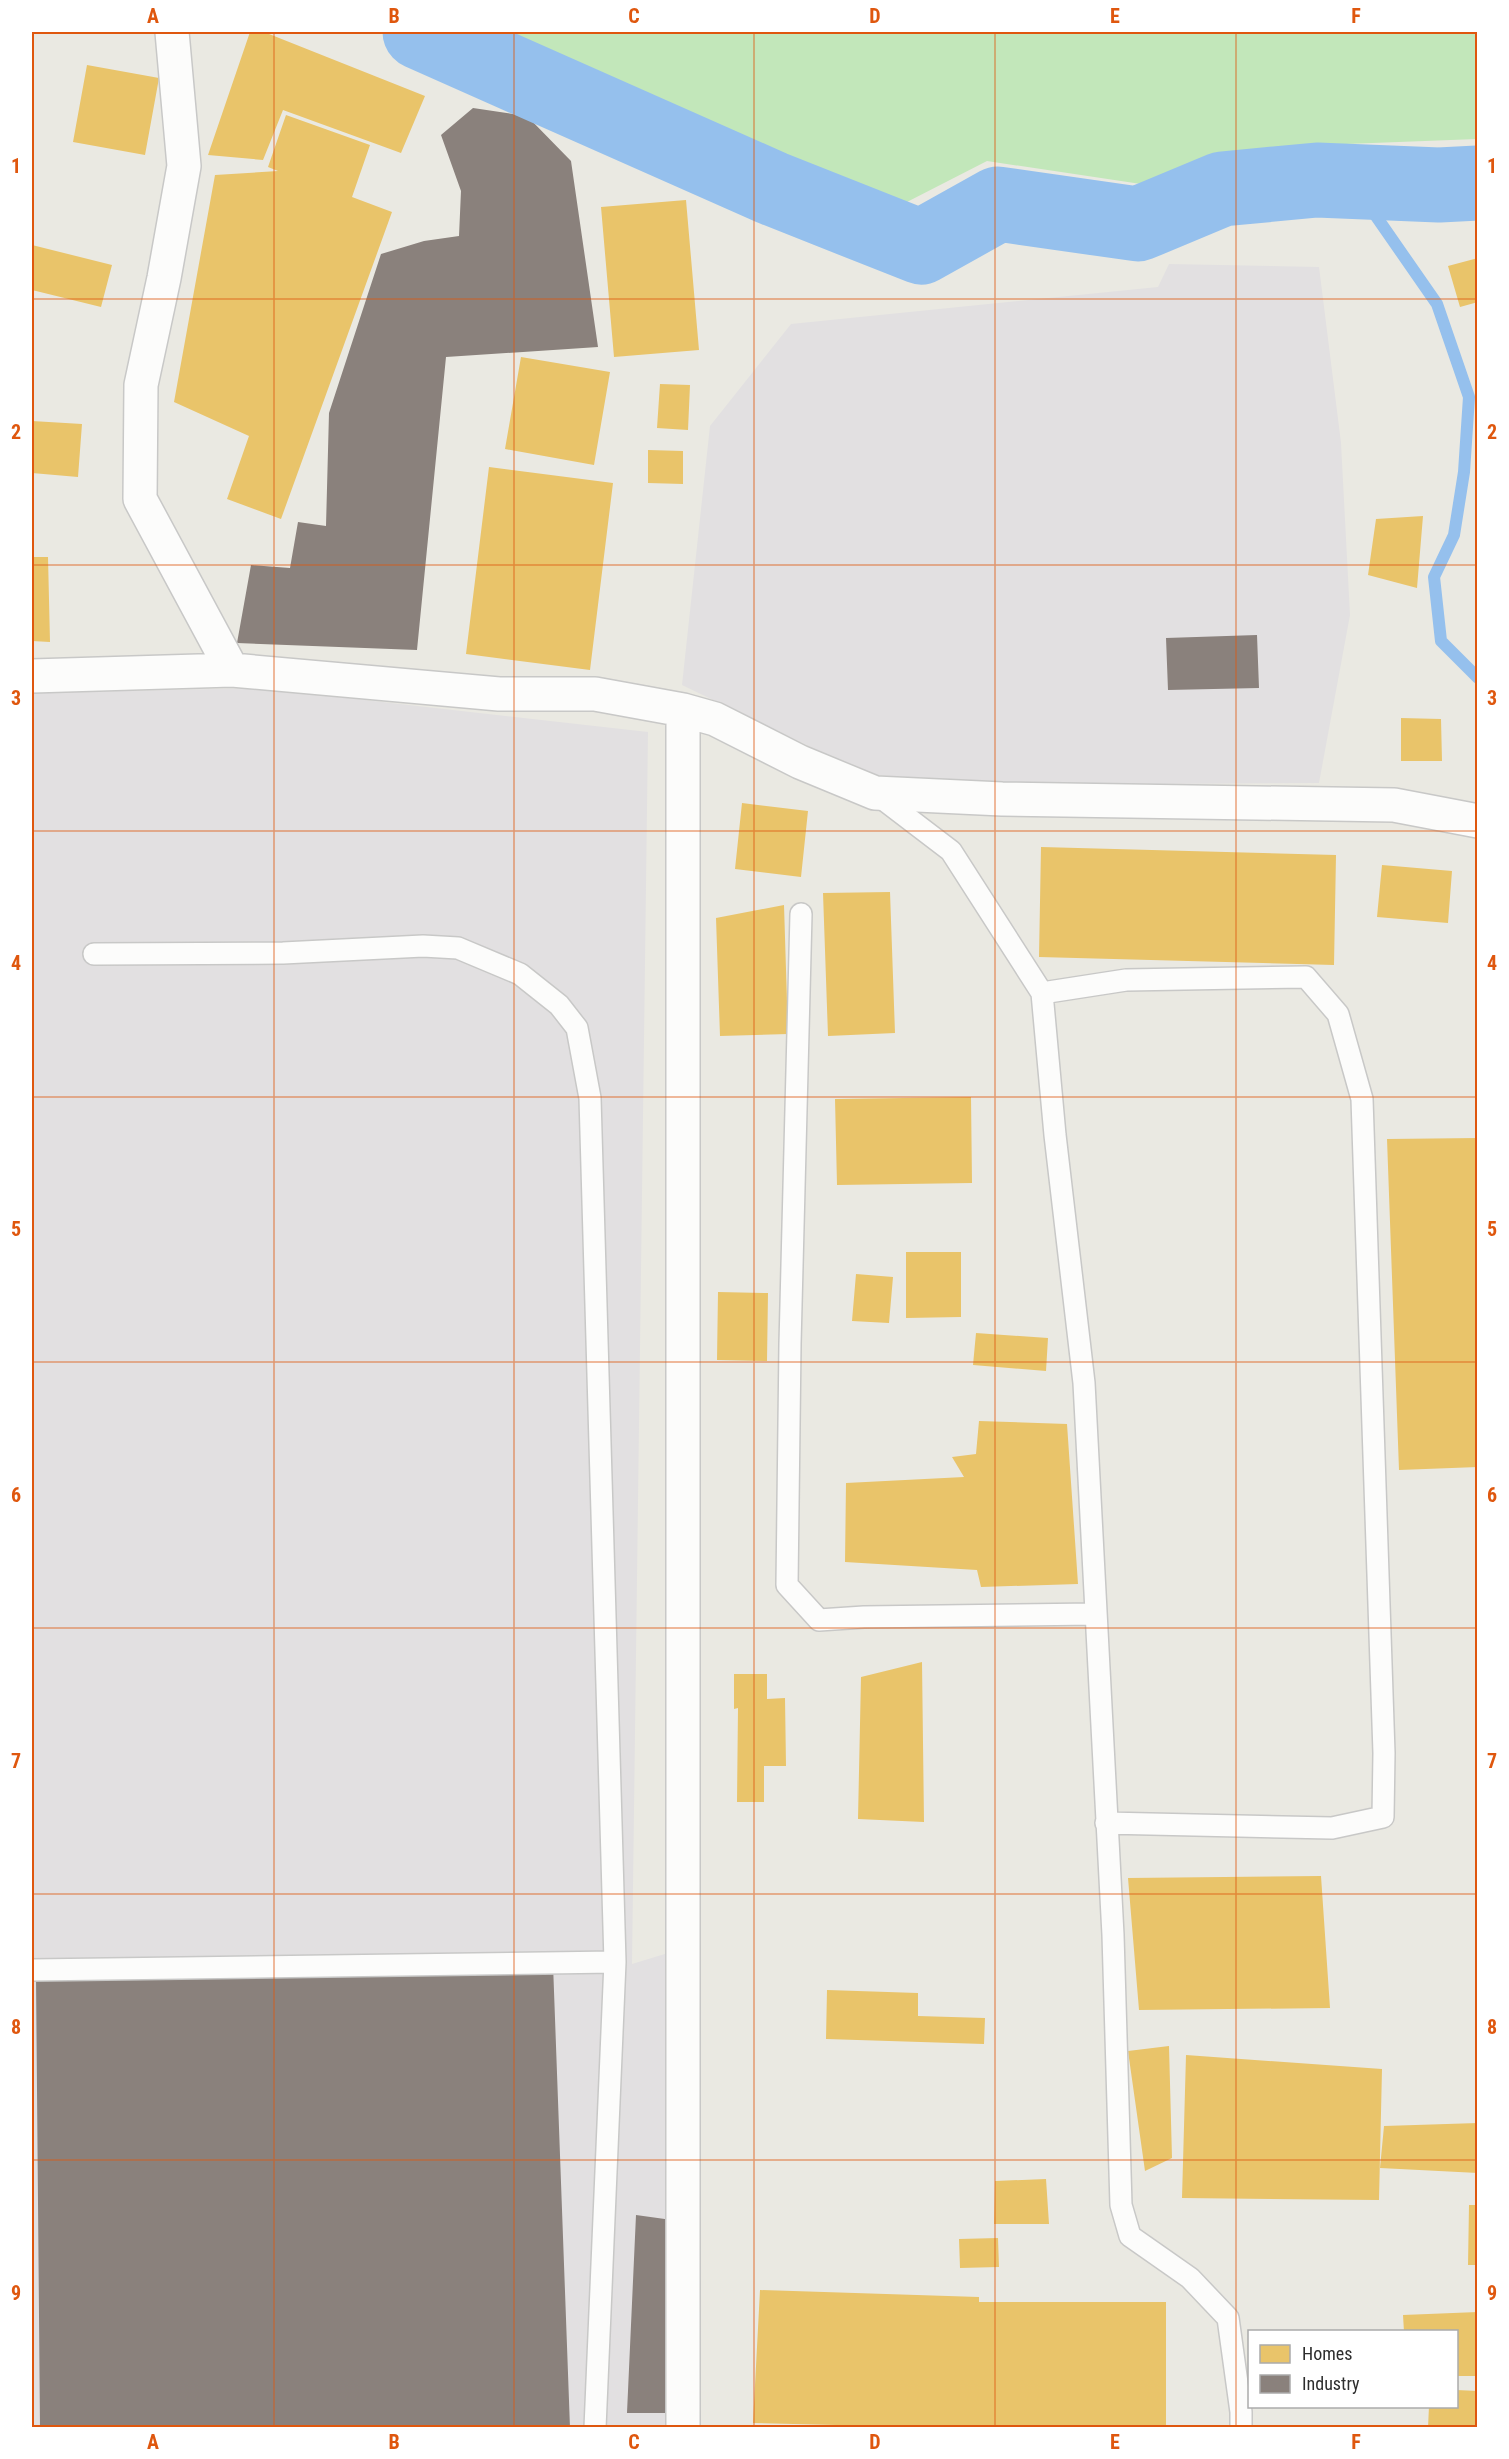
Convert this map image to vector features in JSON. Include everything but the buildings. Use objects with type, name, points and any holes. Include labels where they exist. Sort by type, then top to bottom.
[{"type":"street","points":[[172,32],[184,166],[164,278],[141,385],[140,499],[232,670]]},
{"type":"street","points":[[32,676],[232,670],[499,694],[595,694],[683,710],[715,719],[800,762],[875,793],[1014,799],[1394,805],[1478,821]]},
{"type":"street","points":[[683,710],[683,2427]]},
{"type":"lane","points":[[875,793],[951,851],[1042,993],[1055,1135],[1084,1383],[1113,1935],[1121,2205],[1130,2236],[1190,2278],[1228,2318],[1241,2427]]},
{"type":"lane","points":[[801,914],[790,1344],[787,1585],[819,1620],[864,1617],[1095,1614]]},
{"type":"lane","points":[[94,954],[283,953],[423,946],[458,948],[520,974],[559,1005],[577,1028],[590,1098],[615,1962],[595,2427]]},
{"type":"lane","points":[[1042,993],[1126,980],[1306,977],[1338,1014],[1362,1099],[1384,1753],[1383,1817],[1332,1828],[1106,1823]]},
{"type":"lane","points":[[32,1970],[615,1962]]},
{"type":"shaded area","points":[[1169,264],[1319,267],[1341,443],[1350,615],[1319,783],[1017,788],[867,774],[682,685],[710,426],[791,324],[1158,287]]},
{"type":"shaded area","points":[[259,688],[648,732],[632,1964],[691,1946],[685,2427],[32,2427],[32,693]]},
{"type":"green space","points":[[423,32],[1477,32],[1477,139],[1294,146],[1141,184],[987,161],[905,203]]},
{"type":"waterway","points":[[420,32],[772,188],[921,247],[998,204],[1138,224],[1222,189],[1317,180],[1439,185],[1478,183]]},
{"type":"waterway","points":[[1355,181],[1362,196],[1437,304],[1469,397],[1464,472],[1454,535],[1434,577],[1441,641],[1478,678]]}]
